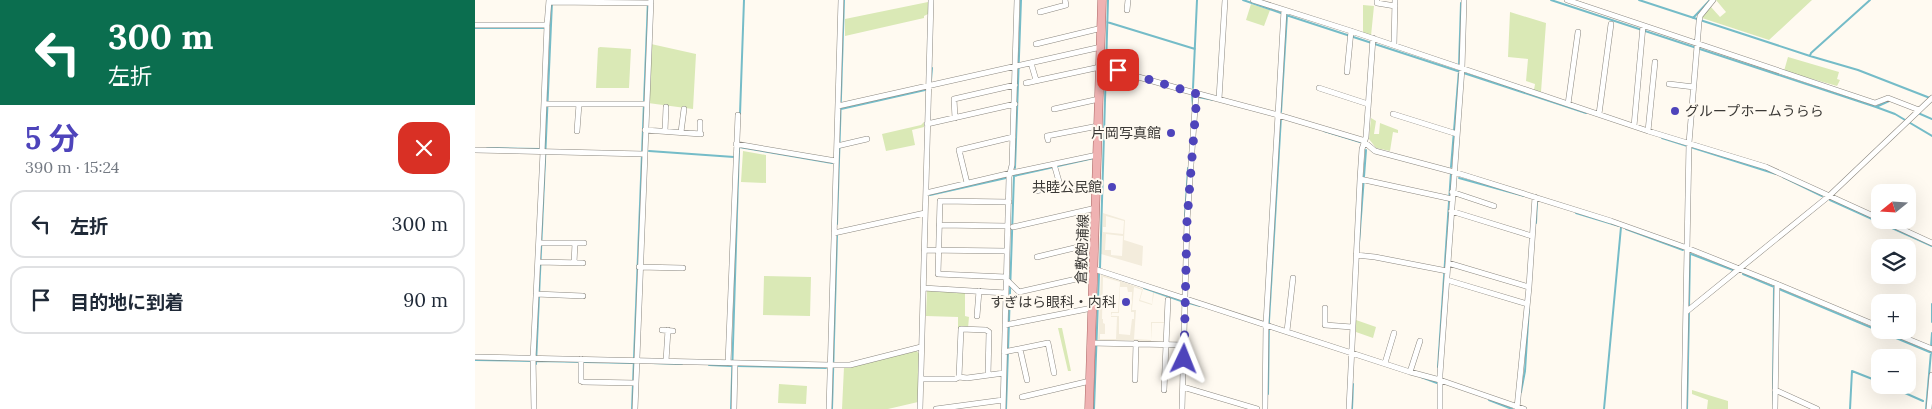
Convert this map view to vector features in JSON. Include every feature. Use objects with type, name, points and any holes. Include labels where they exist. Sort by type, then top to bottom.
[{"type":"main road","name":"倉敷飽浦線","points":[[1089,409],[1090,381],[1095,343],[1092,308],[1099,98],[1103,67],[1101,46],[1102,0]]},
{"type":"street","points":[[829,409],[836,233],[836,161],[839,146],[841,0]]},
{"type":"street","points":[[920,409],[923,379],[921,347],[925,288],[925,214],[931,0]]},
{"type":"street","points":[[1003,409],[1004,373],[1007,352],[1005,293],[1008,280],[1007,251],[1011,227],[1009,202],[1015,85],[1018,65],[1017,0]]},
{"type":"street","points":[[1040,12],[1066,5],[1065,0]]},
{"type":"street","points":[[1127,10],[1128,0]]},
{"type":"street","points":[[1219,99],[1225,0]]},
{"type":"street","points":[[1253,0],[1372,41],[1394,46],[1599,114],[1688,146],[1774,170],[1871,215]]},
{"type":"street","points":[[1377,0],[1377,3],[1395,3],[1394,46]]},
{"type":"street","points":[[1440,409],[1446,271],[1451,211],[1450,199],[1453,192],[1464,0]]},
{"type":"street","points":[[1567,0],[1643,29],[1698,47],[1875,103],[1888,98],[1917,111]]},
{"type":"street","points":[[1684,409],[1688,146],[1699,20],[1713,0]]},
{"type":"street","points":[[534,409],[534,359],[541,243],[547,25],[551,1],[649,2],[633,383],[635,409]]},
{"type":"street","points":[[1265,409],[1267,325],[1284,10]]},
{"type":"street","points":[[1599,114],[1611,24]]},
{"type":"street","points":[[475,25],[547,25]]},
{"type":"street","points":[[1036,44],[1102,28]]},
{"type":"street","points":[[1634,126],[1643,29]]},
{"type":"street","points":[[1568,104],[1578,32]]},
{"type":"street","points":[[1347,72],[1351,33]]},
{"type":"street","points":[[1349,409],[1350,354],[1372,41]]},
{"type":"street","points":[[840,106],[1101,46]]},
{"type":"street","points":[[1648,131],[1655,62]]},
{"type":"street","points":[[1031,63],[1036,80]]},
{"type":"street","points":[[1026,83],[1103,67],[1219,99],[1364,142],[1375,151],[1454,172],[1687,248],[1871,323]]},
{"type":"street","points":[[1669,84],[1694,87]]},
{"type":"street","points":[[955,118],[954,99],[1015,85]]},
{"type":"street","points":[[1319,88],[1368,104]]},
{"type":"street","points":[[1182,409],[1182,345],[1187,299],[1187,221],[1197,94]]},
{"type":"street","points":[[1054,109],[1099,98]]},
{"type":"street","points":[[1686,312],[1741,270],[1829,196],[1917,111],[1931,100]]},
{"type":"street","points":[[546,104],[644,104]]},
{"type":"street","points":[[577,131],[579,104]]},
{"type":"street","points":[[929,124],[1015,104]]},
{"type":"street","points":[[665,131],[666,107]]},
{"type":"street","points":[[681,132],[683,109]]},
{"type":"street","points":[[1393,114],[1455,134]]},
{"type":"street","points":[[733,409],[736,157],[739,145],[738,115]]},
{"type":"street","points":[[645,130],[701,134],[700,122]]},
{"type":"street","points":[[1048,140],[1047,136],[1098,126]]},
{"type":"street","points":[[967,183],[959,150],[1013,137]]},
{"type":"street","points":[[839,146],[867,139]]},
{"type":"street","points":[[739,145],[836,161]]},
{"type":"street","points":[[475,150],[642,154]]},
{"type":"street","points":[[927,193],[1011,173],[1055,166],[1097,155]]},
{"type":"street","points":[[1055,166],[1059,185]]},
{"type":"street","points":[[1362,180],[1450,199]]},
{"type":"street","points":[[1036,191],[1059,185],[1068,184],[1075,187],[1097,182]]},
{"type":"street","points":[[1453,192],[1494,206]]},
{"type":"street","points":[[1517,408],[1529,287],[1535,199]]},
{"type":"street","points":[[1009,202],[940,201],[938,274],[1008,280],[1019,292],[1094,272],[1187,299],[1287,331],[1350,354],[1440,380],[1524,409]]},
{"type":"street","points":[[939,225],[1011,227],[1096,208]]},
{"type":"street","points":[[1451,211],[1532,236]]},
{"type":"street","points":[[836,233],[925,214]]},
{"type":"street","points":[[1901,229],[1932,243]]},
{"type":"street","points":[[541,243],[584,243]]},
{"type":"street","points":[[574,263],[575,243]]},
{"type":"street","points":[[1037,257],[1095,243]]},
{"type":"street","points":[[926,250],[1007,251]]},
{"type":"street","points":[[1358,255],[1446,271]]},
{"type":"street","points":[[540,262],[583,263]]},
{"type":"street","points":[[1448,263],[1529,287]]},
{"type":"street","points":[[639,267],[683,268]]},
{"type":"street","points":[[1287,331],[1293,278]]},
{"type":"street","points":[[1447,280],[1527,304]]},
{"type":"street","points":[[1775,409],[1776,286]]},
{"type":"street","points":[[925,288],[1005,293]]},
{"type":"street","points":[[977,316],[979,291]]},
{"type":"street","points":[[539,294],[583,296]]},
{"type":"street","points":[[1165,390],[1168,300]]},
{"type":"street","points":[[1007,325],[1092,308]]},
{"type":"street","points":[[1325,308],[1325,326],[1352,327]]},
{"type":"street","points":[[959,377],[961,329],[986,330],[989,332],[988,375]]},
{"type":"street","points":[[666,361],[667,330]]},
{"type":"street","points":[[1385,363],[1395,333]]},
{"type":"street","points":[[1908,339],[1931,348]]},
{"type":"street","points":[[1411,372],[1421,341]]},
{"type":"street","points":[[1007,352],[1048,343],[1054,373]]},
{"type":"street","points":[[1095,343],[1166,343],[1182,345]]},
{"type":"street","points":[[1135,380],[1136,343]]},
{"type":"street","points":[[475,358],[581,362],[666,361],[733,364],[851,365],[921,347]]},
{"type":"street","points":[[1020,349],[1027,380]]},
{"type":"street","points":[[581,362],[582,381],[633,383]]},
{"type":"street","points":[[923,379],[955,379],[1004,373]]},
{"type":"street","points":[[1930,404],[1932,375]]},
{"type":"street","points":[[1022,397],[1090,381]]},
{"type":"street","points":[[1183,387],[1257,409]]},
{"type":"street","points":[[1775,390],[1817,409]]},
{"type":"street","points":[[936,409],[1003,400]]},
{"type":"shaded area","points":[[1103,213],[1125,220],[1124,240],[1143,246],[1142,266],[1101,254]],"holes":[[[1106,216],[1124,221],[1123,234],[1103,232],[1103,227],[1106,227]],[[1106,234],[1123,236],[1122,256],[1111,255],[1111,250],[1105,250]]]},
{"type":"shaded area","points":[[1101,274],[1143,289],[1140,300],[1152,304],[1153,292],[1165,296],[1154,293],[1152,305],[1139,301],[1142,290],[1134,287],[1132,310],[1136,310],[1134,339],[1151,340],[1151,322],[1164,322],[1165,310],[1164,323],[1152,323],[1151,341],[1098,340]],"holes":[[[1103,277],[1120,282],[1118,312],[1111,312],[1111,317],[1117,317],[1116,339],[1100,339],[1100,334],[1105,334],[1105,324],[1102,319]],[[1120,287],[1127,287],[1128,292],[1132,292],[1131,312],[1134,312],[1130,335],[1119,334],[1119,316],[1111,316],[1112,313],[1119,313]]]},
{"type":"green space","points":[[1716,0],[1812,0],[1769,40],[1702,18],[1711,7],[1720,17],[1726,12]]},
{"type":"green space","points":[[928,2],[928,14],[924,18],[845,36],[845,19]]},
{"type":"green space","points":[[1251,4],[1270,10],[1264,26],[1246,20]]},
{"type":"green space","points":[[1363,5],[1374,6],[1371,36],[1363,33]]},
{"type":"green space","points":[[1510,12],[1546,23],[1541,92],[1534,90],[1535,84],[1526,81],[1528,59],[1508,57]]},
{"type":"green space","points":[[651,44],[696,54],[693,109],[648,103]]},
{"type":"green space","points":[[598,48],[631,49],[629,88],[596,88]]},
{"type":"green space","points":[[1788,57],[1839,72],[1837,79],[1840,80],[1837,86],[1784,71]]},
{"type":"green space","points":[[1371,118],[1376,121],[1374,134],[1379,134],[1380,123],[1398,130],[1398,133],[1393,132],[1390,151],[1376,148],[1369,139]]},
{"type":"green space","points":[[924,122],[924,127],[912,130],[915,145],[886,151],[882,134],[921,125]]},
{"type":"green space","points":[[743,151],[766,155],[766,183],[741,182]]},
{"type":"green space","points":[[764,276],[811,277],[810,316],[763,315]]},
{"type":"green space","points":[[927,291],[965,292],[965,316],[969,317],[968,328],[958,328],[958,317],[926,316]]},
{"type":"green space","points":[[1356,320],[1376,327],[1373,338],[1356,332]]},
{"type":"green space","points":[[1058,328],[1062,328],[1071,371],[1068,371]]},
{"type":"green space","points":[[917,351],[919,354],[918,402],[888,409],[842,409],[844,367]]},
{"type":"green space","points":[[779,384],[807,386],[806,404],[778,403]]},
{"type":"green space","points":[[1692,390],[1728,401],[1728,409],[1707,409],[1708,400],[1692,394]]},
{"type":"waterway","points":[[632,409],[648,0]]},
{"type":"waterway","points":[[740,114],[744,0]]},
{"type":"waterway","points":[[837,224],[844,0]]},
{"type":"waterway","points":[[1015,168],[1021,0]]},
{"type":"waterway","points":[[1100,268],[1108,0]]},
{"type":"waterway","points":[[1193,88],[1197,0]]},
{"type":"waterway","points":[[1243,0],[1281,13]]},
{"type":"waterway","points":[[1551,0],[1876,107],[1895,114],[1932,136]]},
{"type":"waterway","points":[[1639,0],[1858,70],[1930,98]]},
{"type":"waterway","points":[[1693,18],[1710,0]]},
{"type":"waterway","points":[[1810,56],[1811,53],[1870,0]]},
{"type":"waterway","points":[[536,364],[552,2]]},
{"type":"waterway","points":[[1459,65],[1461,3]]},
{"type":"waterway","points":[[1286,15],[1586,113]]},
{"type":"waterway","points":[[1281,112],[1287,15]]},
{"type":"waterway","points":[[1107,22],[1195,49]]},
{"type":"waterway","points":[[475,28],[544,28]]},
{"type":"waterway","points":[[931,80],[932,68]]},
{"type":"waterway","points":[[1451,167],[1459,70]]},
{"type":"waterway","points":[[841,109],[925,90]]},
{"type":"waterway","points":[[1192,95],[1193,106]]},
{"type":"waterway","points":[[1198,97],[1214,100]]},
{"type":"waterway","points":[[1876,107],[1889,101]]},
{"type":"waterway","points":[[1918,113],[1932,119]]},
{"type":"waterway","points":[[1268,394],[1269,321],[1281,117]]},
{"type":"waterway","points":[[1324,131],[1360,142]]},
{"type":"waterway","points":[[1662,138],[1776,174]]},
{"type":"waterway","points":[[739,147],[832,163]]},
{"type":"waterway","points":[[731,409],[739,147]]},
{"type":"waterway","points":[[487,148],[540,149]]},
{"type":"waterway","points":[[1359,243],[1366,150]]},
{"type":"waterway","points":[[649,151],[734,157]]},
{"type":"waterway","points":[[1014,176],[1094,158]]},
{"type":"waterway","points":[[1185,216],[1188,168]]},
{"type":"waterway","points":[[1438,367],[1451,172]]},
{"type":"waterway","points":[[1006,409],[1014,175]]},
{"type":"waterway","points":[[1783,177],[1822,196]]},
{"type":"waterway","points":[[930,195],[1006,178]]},
{"type":"waterway","points":[[1459,178],[1524,196]]},
{"type":"waterway","points":[[1536,223],[1537,200]]},
{"type":"waterway","points":[[1830,200],[1932,246]]},
{"type":"waterway","points":[[1576,213],[1619,226]]},
{"type":"waterway","points":[[1604,409],[1621,227]]},
{"type":"waterway","points":[[1626,229],[1683,250]]},
{"type":"waterway","points":[[832,409],[837,236]]},
{"type":"waterway","points":[[1689,306],[1690,254]]},
{"type":"waterway","points":[[1691,254],[1733,270]]},
{"type":"waterway","points":[[1094,409],[1099,274]]},
{"type":"waterway","points":[[1743,274],[1932,353]]},
{"type":"waterway","points":[[1773,404],[1774,286]]},
{"type":"waterway","points":[[1144,288],[1184,302]]},
{"type":"waterway","points":[[1189,303],[1200,306]]},
{"type":"waterway","points":[[1932,304],[1932,322]]},
{"type":"waterway","points":[[1521,392],[1525,371],[1529,307]]},
{"type":"waterway","points":[[1687,409],[1689,313]]},
{"type":"waterway","points":[[1931,347],[1932,333]]},
{"type":"waterway","points":[[1926,409],[1931,352]]},
{"type":"waterway","points":[[475,360],[532,361]]},
{"type":"waterway","points":[[537,361],[632,363]]},
{"type":"waterway","points":[[651,363],[682,364]]},
{"type":"waterway","points":[[709,365],[731,366]]},
{"type":"waterway","points":[[736,366],[826,368]]},
{"type":"waterway","points":[[1850,409],[1852,371],[1871,378]]},
{"type":"waterway","points":[[1421,377],[1437,383]]},
{"type":"waterway","points":[[1352,409],[1353,384]]},
{"type":"waterway","points":[[1907,394],[1923,401]]},
{"type":"waterway","points":[[1489,400],[1512,409]]},
{"type":"place","name":"グループホームうらら","points":[[1675,111]]},
{"type":"place","name":"片岡写真館","points":[[1171,133]]},
{"type":"place","name":"共睦公民館","points":[[1112,187]]},
{"type":"place","name":"すぎはら眼科・内科","points":[[1126,302]]},
{"type":"route","points":[[1118,70],[1197,94],[1187,221],[1187,299],[1184,359]]}]
